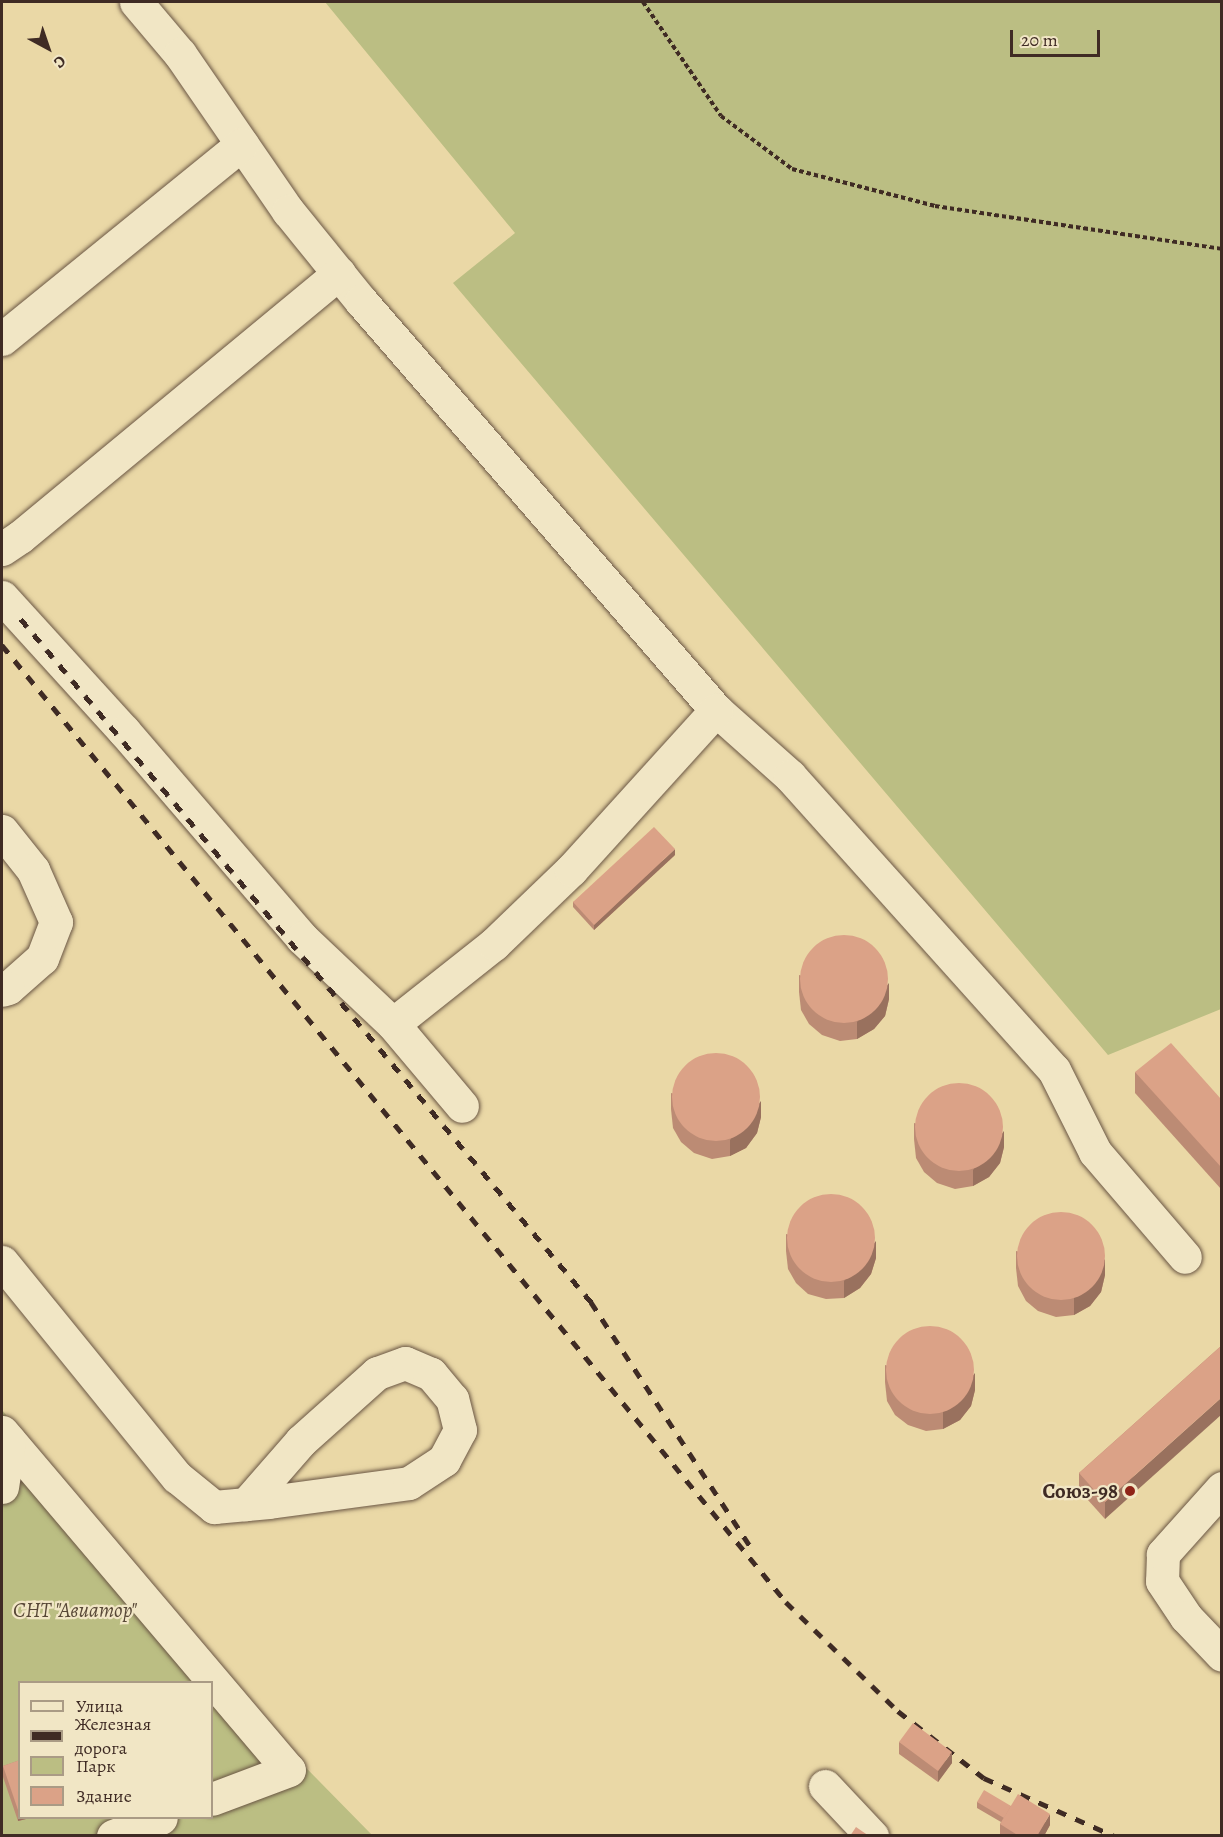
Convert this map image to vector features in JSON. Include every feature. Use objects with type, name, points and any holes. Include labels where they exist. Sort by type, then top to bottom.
[{"type":"street","points":[[136,2],[180,54],[288,211],[339,273],[716,710],[790,776],[1054,1070],[1095,1152],[1185,1257]]},
{"type":"street","points":[[2,339],[242,144]]},
{"type":"street","points":[[2,549],[20,537],[339,273]]},
{"type":"street","points":[[2,597],[124,731],[302,938],[393,1024],[462,1106]]},
{"type":"street","points":[[393,1024],[494,944],[572,870],[716,710]]},
{"type":"street","points":[[2,831],[33,870],[56,922],[42,958],[8,988],[2,990]]},
{"type":"street","points":[[2,1262],[177,1477],[214,1507],[246,1504],[409,1483],[444,1460],[460,1430],[452,1399],[431,1374],[405,1363],[376,1373],[301,1441],[246,1504]]},
{"type":"street","points":[[2,1487],[5,1436]]},
{"type":"street","points":[[5,1436],[289,1770],[213,1799]]},
{"type":"street","points":[[1221,1488],[1163,1554],[1162,1581],[1186,1617],[1221,1655]]},
{"type":"street","points":[[825,1786],[872,1836]]},
{"type":"street","points":[[113,1836],[158,1819]]},
{"type":"path","points":[[643,2],[721,116],[792,170],[935,207],[1221,249]]},
{"type":"green space","points":[[325,2],[1221,2],[1221,1009],[1108,1055],[453,283],[515,233]]},
{"type":"green space","name":"СНТ \"Авиатор\"","points":[[2,1410],[265,1726],[372,1835],[2,1835]]},
{"type":"building","points":[[654,827],[675,849],[594,925],[573,902]]},
{"type":"building","points":[[835,935],[853,935],[869,942],[881,954],[888,970],[888,988],[881,1004],[869,1016],[853,1023],[835,1023],[819,1016],[807,1004],[800,988],[800,970],[807,954],[819,942]]},
{"type":"building","points":[[1171,1043],[1221,1099],[1221,1167],[1135,1072]]},
{"type":"building","points":[[707,1053],[725,1053],[741,1060],[753,1072],[760,1088],[760,1106],[753,1122],[741,1134],[725,1141],[707,1141],[691,1134],[679,1122],[672,1106],[672,1088],[679,1072],[691,1060]]},
{"type":"building","points":[[950,1083],[968,1083],[984,1090],[996,1102],[1003,1118],[1003,1136],[996,1152],[984,1164],[968,1171],[950,1171],[934,1164],[922,1152],[915,1136],[915,1118],[922,1102],[934,1090]]},
{"type":"building","points":[[822,1194],[840,1194],[856,1201],[868,1213],[875,1229],[875,1247],[868,1263],[856,1275],[840,1282],[822,1282],[806,1275],[794,1263],[787,1247],[787,1229],[794,1213],[806,1201]]},
{"type":"building","points":[[1061,1212],[1086,1219],[1098,1231],[1105,1256],[1098,1281],[1086,1293],[1061,1300],[1036,1293],[1024,1281],[1017,1256],[1024,1231],[1036,1219]]},
{"type":"building","points":[[921,1326],[939,1326],[955,1333],[967,1345],[974,1361],[974,1379],[967,1395],[955,1407],[939,1414],[921,1414],[905,1407],[893,1395],[886,1379],[886,1361],[893,1345],[905,1333]]},
{"type":"building","points":[[1221,1346],[1221,1398],[1105,1502],[1079,1473]]},
{"type":"building","points":[[913,1723],[952,1752],[938,1771],[899,1742]]},
{"type":"building","points":[[18,1761],[18,1810],[3,1766]]},
{"type":"building","points":[[984,1790],[1011,1806],[1004,1818],[977,1802]]},
{"type":"building","points":[[1018,1794],[1050,1814],[1037,1836],[1019,1836],[1000,1824]]},
{"type":"building","points":[[856,1827],[869,1836],[850,1836]]},
{"type":"railway","points":[[21,619],[591,1302],[750,1546]]},
{"type":"railway","points":[[2,645],[786,1602],[898,1711],[984,1778],[1114,1836]]},
{"type":"place","name":"Союз-98","points":[[1130,1491]]}]
